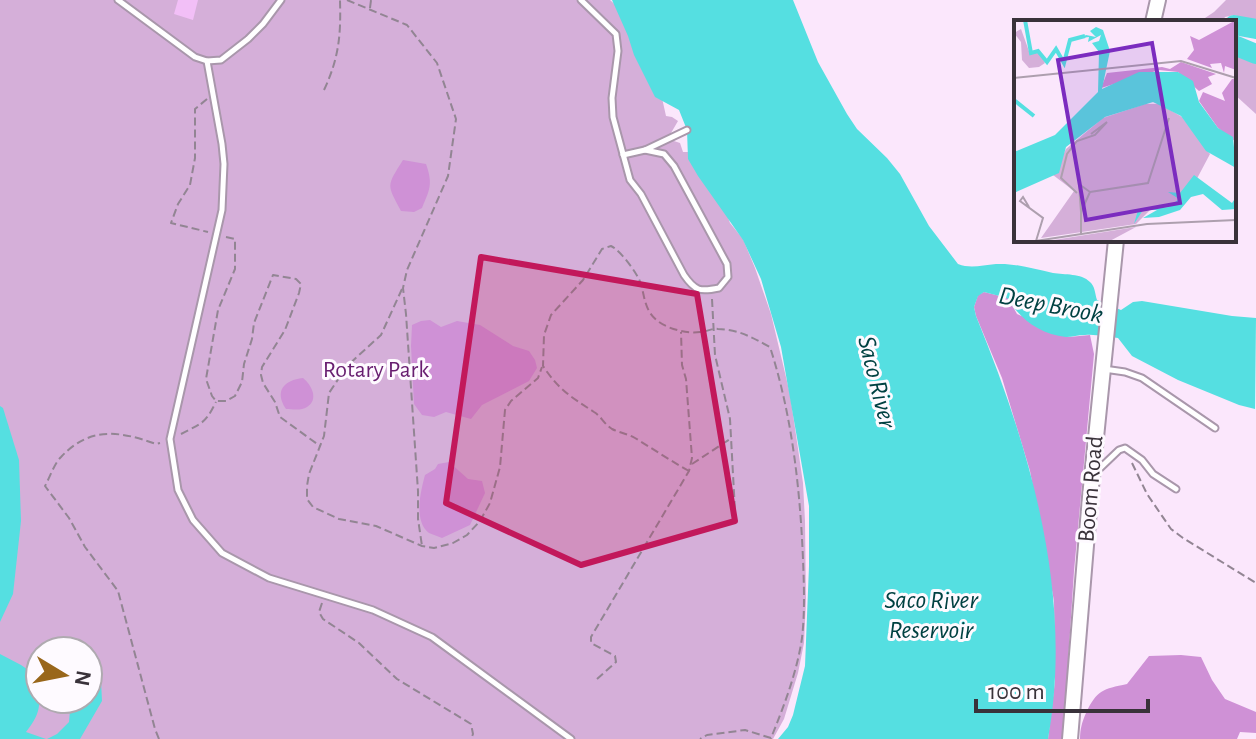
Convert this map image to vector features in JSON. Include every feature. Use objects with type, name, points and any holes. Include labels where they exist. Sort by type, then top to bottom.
[{"type":"street","points":[[1153,20],[1158,0]]},
{"type":"street","name":"Boom Road","points":[[1070,739],[1116,242]]},
{"type":"lane","points":[[118,0],[195,57],[207,61],[221,60],[248,39],[281,0]]},
{"type":"lane","points":[[131,0],[132,9]]},
{"type":"lane","points":[[581,0],[616,34],[618,51],[612,98],[613,117],[630,180],[641,194],[692,286],[703,291],[719,288],[728,277],[727,264],[674,166],[664,154],[645,150]]},
{"type":"lane","points":[[207,61],[224,164],[222,210],[170,439],[178,490],[193,520],[222,553],[269,578],[373,610],[432,637],[571,739]]},
{"type":"lane","points":[[623,155],[645,150],[687,130]]},
{"type":"lane","points":[[1103,366],[1142,378],[1215,428]]},
{"type":"lane","points":[[1092,475],[1125,448],[1142,460],[1153,474],[1176,489]]},
{"type":"path","points":[[324,90],[340,42],[340,0]]},
{"type":"path","points":[[347,0],[407,25],[437,63],[456,119],[448,176],[407,270],[403,288],[381,335],[347,366],[329,393],[324,436],[309,474],[307,499],[313,507],[339,519],[376,526],[422,546],[434,548],[467,535],[490,503],[500,467],[505,410],[538,378],[543,366],[544,335],[551,315],[583,280],[602,249],[617,248],[641,280],[644,304],[660,323],[681,331],[699,332],[714,328],[741,332],[770,347],[781,381],[797,474],[804,579],[803,617],[799,654],[780,717],[771,738],[745,730],[707,735],[700,739]]},
{"type":"path","points":[[370,9],[371,0]]},
{"type":"path","points":[[214,95],[195,109],[195,158],[190,185],[171,223],[235,239],[235,269],[218,310],[206,379],[216,401]]},
{"type":"path","points":[[216,401],[226,401],[235,396],[242,382],[254,323],[269,279],[273,275],[296,279],[301,284],[299,293],[285,330],[262,367],[261,375],[280,417],[320,446]]},
{"type":"path","points":[[403,288],[422,546]]},
{"type":"path","points":[[710,290],[715,355],[730,419],[735,511]]},
{"type":"path","points":[[597,679],[616,662],[615,656],[591,643],[591,637],[691,465],[690,418],[682,365],[681,331]]},
{"type":"path","points":[[543,366],[566,394],[597,413],[606,425],[632,436],[689,471]]},
{"type":"path","points":[[159,739],[118,591],[45,486],[59,458],[79,443],[101,433],[128,434],[156,444],[199,426],[208,418],[216,401]]},
{"type":"path","points":[[691,465],[732,438]]},
{"type":"path","points":[[1125,448],[1147,494],[1171,529],[1256,583]]},
{"type":"path","points":[[324,595],[319,612],[323,619],[359,643],[397,679],[471,724],[471,739]]},
{"type":"highlighted area","points":[[481,257],[697,294],[735,521],[581,565],[446,503]]},
{"type":"green space","name":"Rotary Park","points":[[0,0],[610,0],[621,10],[662,98],[666,116],[678,121],[671,133],[674,141],[680,143],[683,152],[688,152],[718,190],[730,223],[743,239],[771,314],[790,394],[803,483],[804,643],[784,719],[773,739],[2,739]]},
{"type":"green space","points":[[1226,0],[1256,0],[1256,22],[1234,15],[1223,20],[1202,20]]},
{"type":"green space","points":[[1236,54],[1256,63],[1256,114],[1236,96]]},
{"type":"shaded area","points":[[403,160],[426,164],[429,177],[429,191],[422,208],[414,212],[401,211],[390,186]]},
{"type":"shaded area","points":[[984,292],[1008,298],[1017,314],[1069,337],[1090,335],[1094,354],[1074,571],[1063,739],[1048,739],[1055,681],[1054,601],[1030,471],[1002,378],[976,316],[974,307],[978,295]]},
{"type":"shaded area","points":[[430,320],[441,327],[457,321],[480,325],[513,346],[529,351],[537,368],[529,381],[482,405],[471,419],[446,412],[434,417],[422,415],[414,404],[412,325]]},
{"type":"shaded area","points":[[303,378],[311,388],[311,404],[305,408],[286,409],[281,397],[283,388],[291,381]]},
{"type":"shaded area","points":[[449,462],[468,479],[482,481],[485,493],[470,525],[442,538],[424,528],[420,505],[425,475],[438,464]]},
{"type":"shaded area","points":[[1149,656],[1201,657],[1225,699],[1256,712],[1256,733],[1240,732],[1237,739],[1080,739],[1085,716],[1097,695],[1106,689],[1127,684]]},
{"type":"water","name":"Saco River Reservoir","points":[[612,0],[793,0],[818,62],[847,114],[857,129],[900,174],[929,226],[958,264],[1011,264],[1078,276],[1092,284],[1097,300],[1121,310],[1133,302],[1142,301],[1256,318],[1255,409],[1178,380],[1132,356],[1118,338],[1089,335],[1066,337],[1048,333],[1025,319],[1007,298],[984,292],[978,296],[974,307],[976,316],[1014,418],[1029,470],[1051,577],[1055,685],[1048,739],[778,739],[793,715],[805,666],[809,566],[809,506],[781,347],[761,279],[743,240],[688,159],[687,130],[679,110],[655,97]]},
{"type":"water","points":[[0,406],[19,460],[21,521],[13,594],[0,622]]},
{"type":"water","points":[[0,654],[24,667],[24,715],[36,715],[26,732],[46,739],[0,739]]},
{"type":"water","points":[[70,715],[94,715],[80,739],[47,739],[57,734],[69,722]]},
{"type":"building","points":[[178,0],[198,0],[193,20],[174,14]]},
{"type":"waterway","name":"Deep Brook","points":[[1236,25],[1256,29]]},
{"type":"waterway","name":"Deep Brook","points":[[1236,46],[1256,54]]},
{"type":"water label","name":"Saco River","points":[[877,382]]}]
